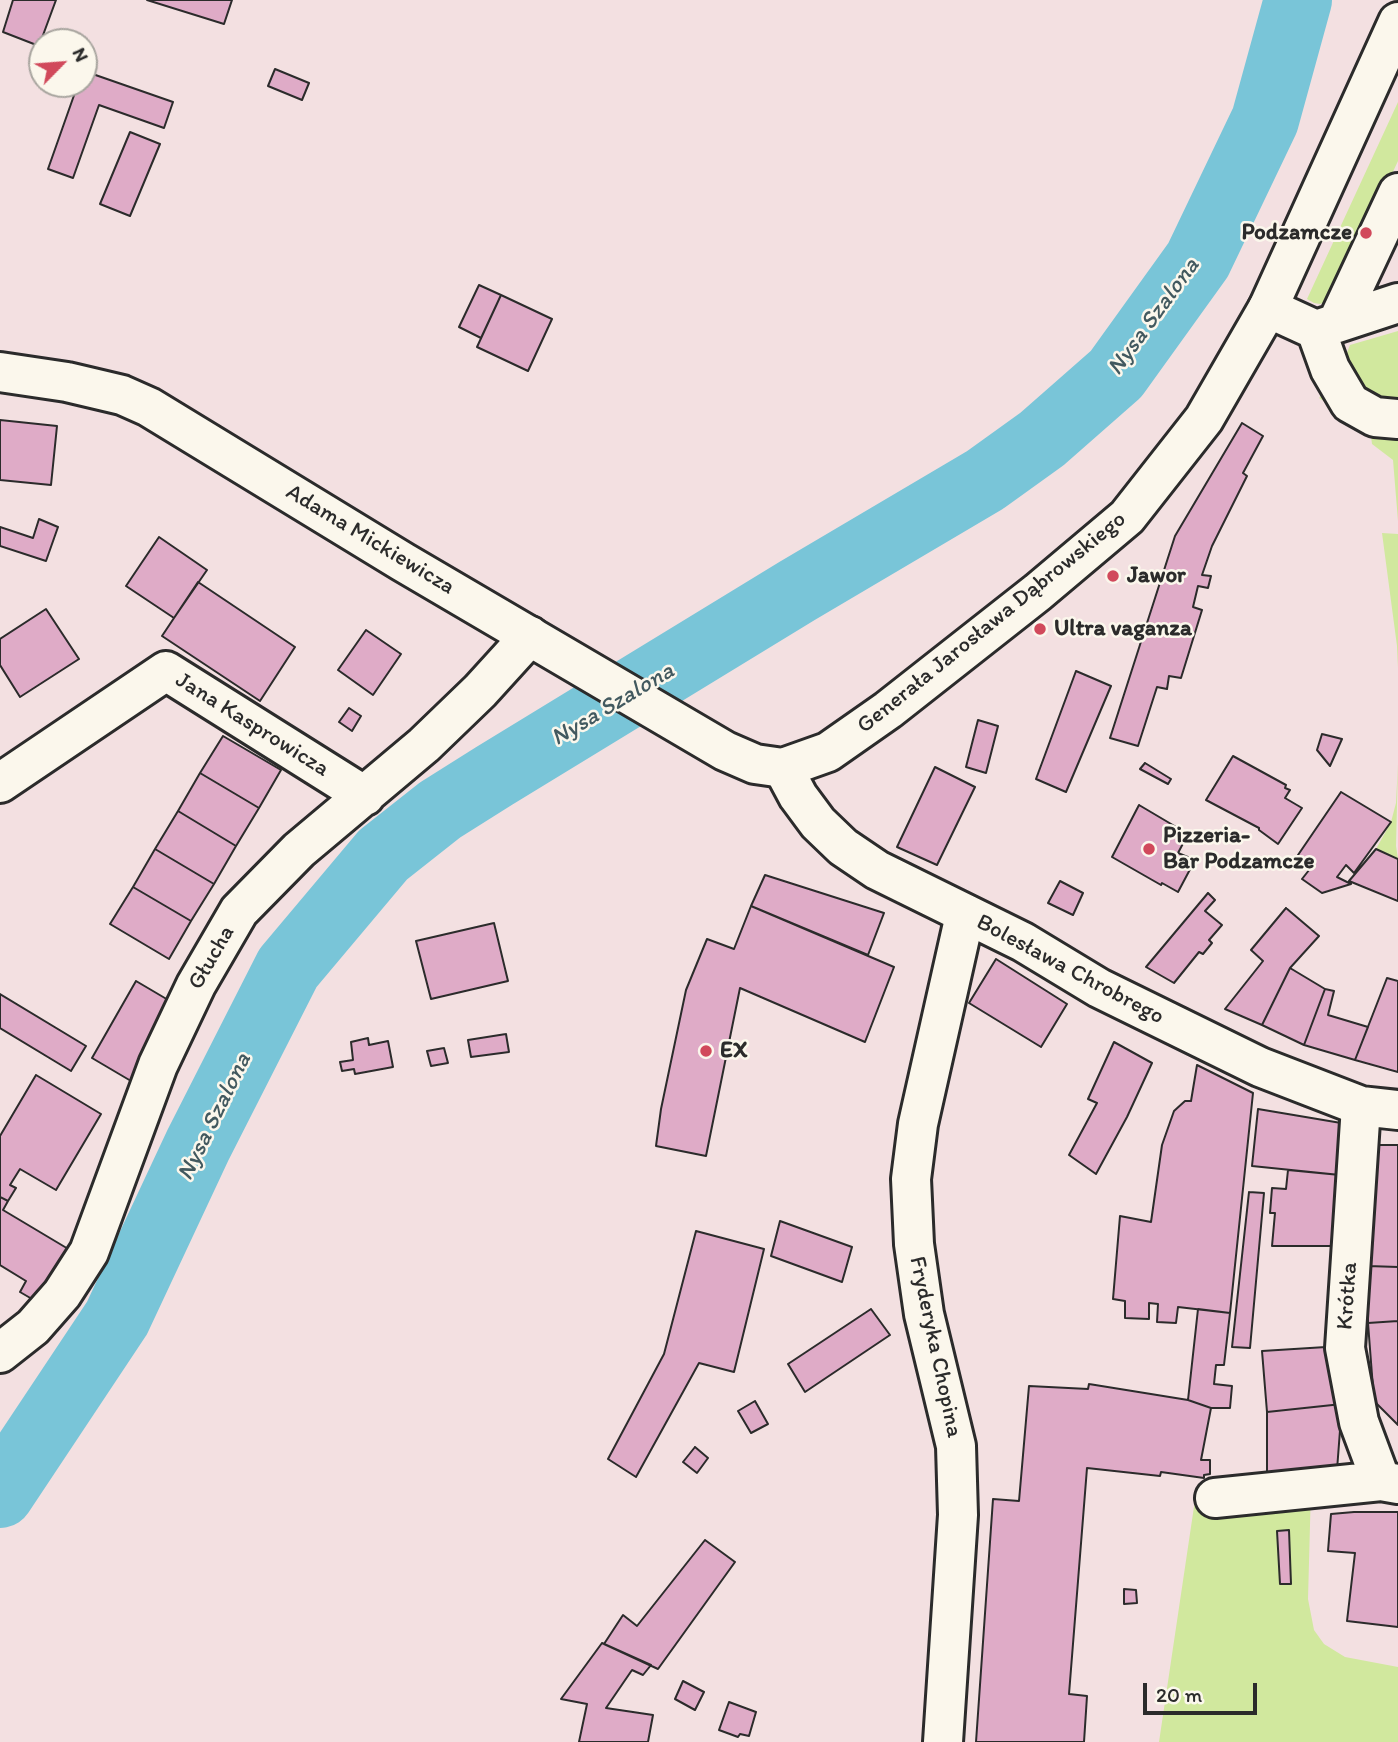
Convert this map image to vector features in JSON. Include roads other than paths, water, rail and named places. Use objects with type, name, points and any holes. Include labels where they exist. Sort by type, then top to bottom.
[{"type":"street","name":"Generała Jarosława Dąbrowskiego","points":[[783,768],[828,752],[888,710],[1038,592],[1127,517],[1204,419],[1268,308],[1395,37]]},
{"type":"street","points":[[1398,193],[1326,326],[1330,369],[1350,403],[1375,417],[1398,419]]},
{"type":"street","points":[[1268,308],[1326,326],[1398,303]]},
{"type":"street","name":"Adama Mickiewicza","points":[[0,372],[68,382],[122,396],[149,407],[724,751],[755,764],[783,768]]},
{"type":"street","name":"Głucha","points":[[0,1353],[33,1327],[55,1302],[89,1252],[158,1065],[195,985],[239,911],[299,850],[365,796],[480,691],[541,642]]},
{"type":"street","name":"Jana Kasprowicza","points":[[0,783],[166,671],[365,796]]},
{"type":"street","name":"Bolesława Chrobrego","points":[[783,768],[798,796],[818,823],[843,847],[877,870],[1023,942],[1099,988],[1260,1067],[1361,1105],[1398,1110]]},
{"type":"street","name":"Fryderyka Chopina","points":[[943,1742],[958,1515],[956,1446],[924,1314],[914,1244],[911,1179],[918,1124],[965,915]]},
{"type":"street","name":"Krótka","points":[[1361,1105],[1345,1348],[1359,1422],[1389,1483]]},
{"type":"street","points":[[1215,1498],[1389,1483]]},
{"type":"waterway","name":"Nysa Szalona","points":[[0,1494],[117,1318],[198,1145],[288,968],[383,855],[440,810],[494,776],[985,480],[1042,439],[1116,374],[1198,260],[1265,120],[1298,0]]},
{"type":"place","name":"Podzamcze","points":[[1366,233]]},
{"type":"place","name":"Jawor","points":[[1113,576]]},
{"type":"place","name":"Ultra vaganza","points":[[1040,629]]},
{"type":"place","name":"Pizzeria- Bar Podzamcze","points":[[1149,849]]},
{"type":"place","name":"EX","points":[[706,1051]]}]
